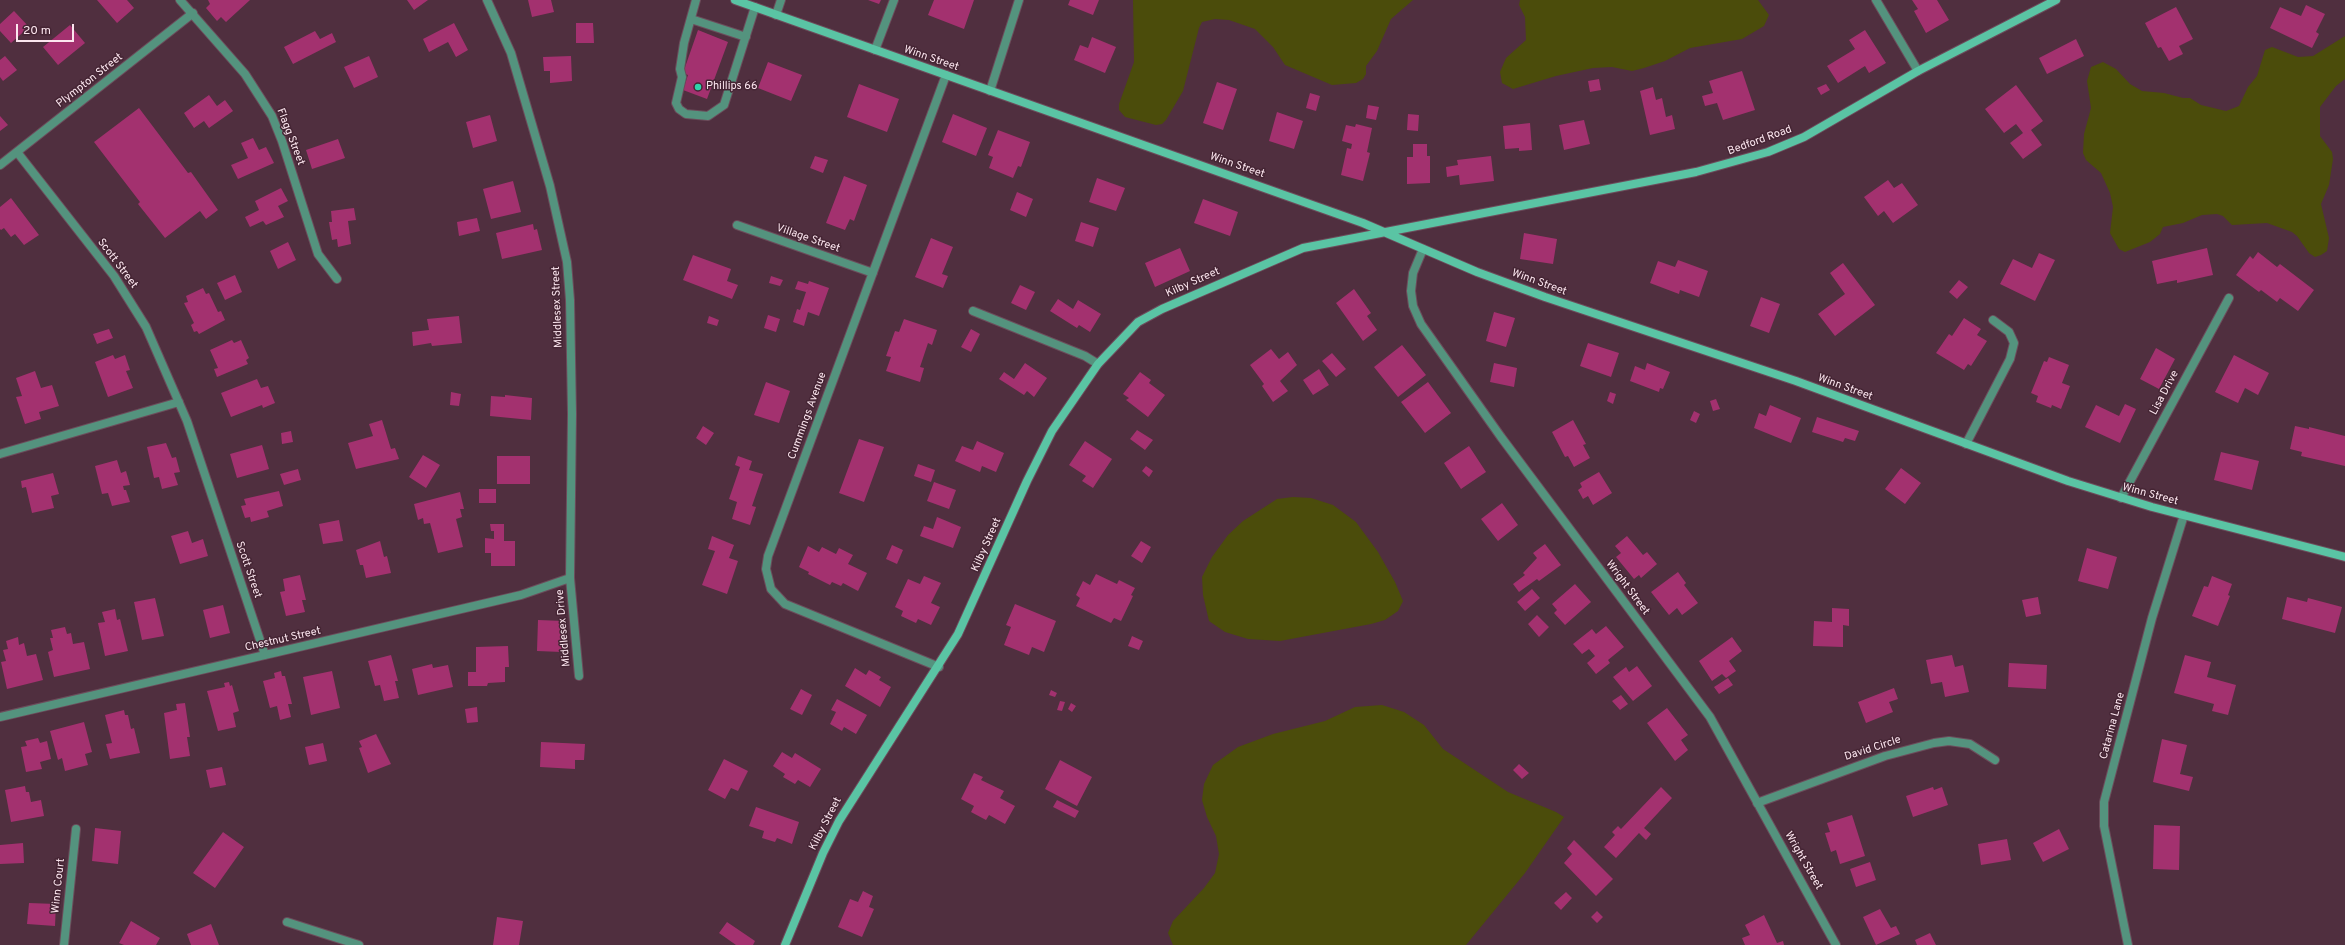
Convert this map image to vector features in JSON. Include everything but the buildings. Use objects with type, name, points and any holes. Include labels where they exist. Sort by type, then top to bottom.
[{"type":"main road","name":"Winn Street","points":[[735,0],[1263,187],[1383,232],[1477,272],[1544,297],[1796,381],[1966,444],[2121,498],[2345,557]]},
{"type":"main road","name":"Bedford Road","points":[[1383,232],[1696,172],[1745,160],[1804,136],[1918,71],[2056,0]]},
{"type":"main road","name":"Kilby Street","points":[[785,945],[839,821],[939,667],[972,605],[1041,452],[1066,410],[1098,364],[1131,328],[1150,315],[1303,248],[1383,232]]},
{"type":"street","name":"Flagg Street","points":[[180,0],[245,74],[272,116],[284,148],[318,254],[337,279]]},
{"type":"street","name":"Middlesex Street","points":[[487,0],[511,53],[548,179],[567,262],[570,293],[572,414],[570,578]]},
{"type":"street","points":[[696,0],[684,42],[680,69],[682,78],[676,103],[679,109],[686,114],[708,116],[724,105],[755,7]]},
{"type":"street","points":[[776,15],[781,0]]},
{"type":"street","points":[[875,50],[894,0]]},
{"type":"street","points":[[990,91],[1019,0]]},
{"type":"street","points":[[1876,0],[1918,71]]},
{"type":"street","name":"Plympton Street","points":[[0,165],[193,13]]},
{"type":"street","points":[[690,19],[746,37]]},
{"type":"street","name":"Cummings Avenue","points":[[939,667],[791,607],[775,595],[766,576],[768,556],[946,75]]},
{"type":"street","name":"Scott Street","points":[[17,152],[133,304],[152,340],[180,402],[265,655]]},
{"type":"street","name":"Village Street","points":[[736,225],[873,273]]},
{"type":"street","name":"Wright Street","points":[[1423,250],[1414,273],[1411,291],[1414,306],[1421,324],[1496,431],[1699,701],[1721,736],[1836,945]]},
{"type":"street","name":"Lisa Drive","points":[[2121,498],[2229,298]]},
{"type":"street","points":[[973,311],[1085,356],[1098,364]]},
{"type":"street","points":[[1966,444],[1996,389],[2010,359],[2014,344],[2009,332],[1993,320]]},
{"type":"street","points":[[0,454],[180,402]]},
{"type":"street","name":"Catarina Lane","points":[[2128,945],[2104,826],[2104,802],[2152,618],[2184,515]]},
{"type":"street","name":"Chestnut Street","points":[[0,717],[521,596],[570,578]]},
{"type":"street","name":"Middlesex Drive","points":[[570,578],[579,676]]},
{"type":"street","name":"David Circle","points":[[1757,803],[1885,756],[1934,743],[1961,742],[1970,744],[1995,760]]},
{"type":"street","name":"Winn Court","points":[[64,945],[76,829]]},
{"type":"street","points":[[287,922],[359,945]]},
{"type":"shaded area","points":[[1133,0],[1413,0],[1391,19],[1377,51],[1366,66],[1366,74],[1363,79],[1356,83],[1332,85],[1285,65],[1273,47],[1255,29],[1229,20],[1215,19],[1202,22],[1199,28],[1183,91],[1166,120],[1162,124],[1156,125],[1125,117],[1119,110],[1119,104],[1134,62]]},
{"type":"shaded area","points":[[1520,0],[1758,0],[1769,15],[1764,26],[1742,39],[1690,48],[1665,61],[1644,68],[1632,71],[1612,67],[1593,68],[1556,76],[1513,89],[1502,83],[1500,72],[1506,58],[1526,40],[1525,17],[1519,5]]},
{"type":"shaded area","points":[[2345,36],[2345,79],[2336,86],[2320,107],[2320,136],[2332,152],[2333,159],[2329,185],[2321,204],[2329,238],[2327,251],[2315,257],[2309,253],[2297,236],[2292,232],[2267,223],[2232,225],[2223,216],[2217,214],[2202,215],[2183,223],[2163,227],[2160,234],[2150,242],[2125,252],[2119,249],[2110,233],[2113,207],[2110,193],[2101,173],[2086,160],[2083,153],[2084,134],[2091,108],[2087,81],[2091,67],[2103,62],[2116,69],[2130,84],[2142,91],[2190,98],[2201,105],[2226,111],[2239,106],[2248,87],[2257,76],[2265,50],[2272,47],[2298,57],[2313,56]]},
{"type":"shaded area","points":[[1293,497],[1311,498],[1333,505],[1356,522],[1378,552],[1395,582],[1403,601],[1398,611],[1385,620],[1371,624],[1280,641],[1248,639],[1225,632],[1209,621],[1203,595],[1202,577],[1212,557],[1228,535],[1243,521],[1277,499]]},
{"type":"shaded area","points":[[1382,705],[1404,712],[1424,725],[1443,749],[1508,792],[1556,812],[1564,817],[1525,873],[1466,945],[1173,945],[1168,933],[1173,921],[1204,888],[1215,873],[1219,854],[1216,836],[1207,817],[1202,800],[1204,784],[1213,765],[1238,747],[1273,734],[1325,721],[1355,707]]},
{"type":"place","name":"Phillips 66","points":[[698,87]]}]
